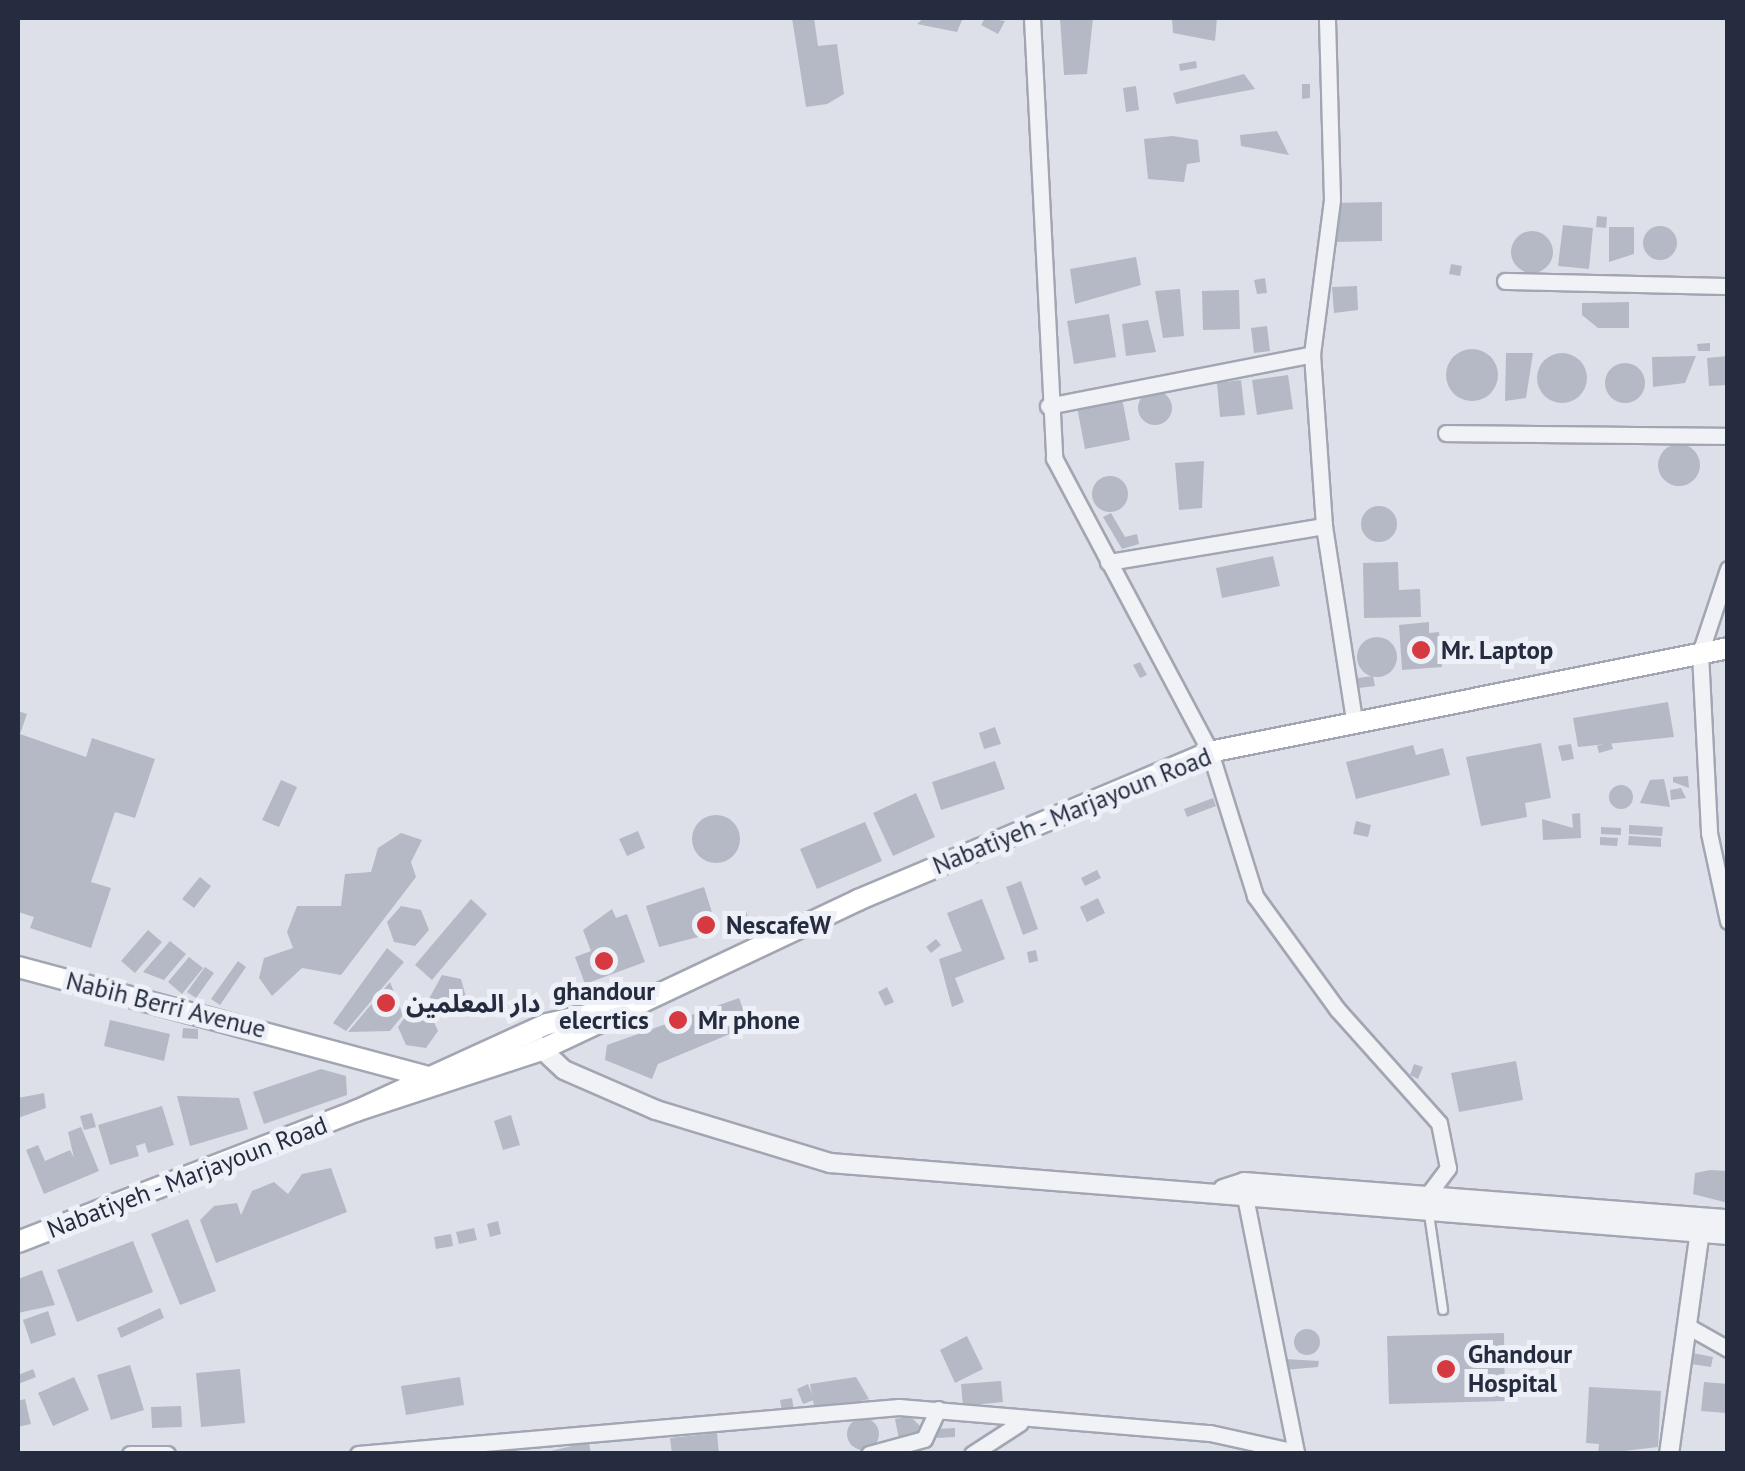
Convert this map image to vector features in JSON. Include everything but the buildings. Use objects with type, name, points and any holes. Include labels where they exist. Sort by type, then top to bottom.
[{"type":"main road","name":"Nabatiyeh - Marjayoun Road","points":[[18,1242],[444,1077],[541,1050],[614,1009],[1210,752],[1354,720],[1728,648]]},
{"type":"main road","name":"Nabih Berri Avenue","points":[[18,967],[444,1077]]},
{"type":"main road","name":"Nabatiyeh - Marjayoun Road","points":[[444,1077],[526,1033],[614,1009]]},
{"type":"street","points":[[1327,18],[1332,200],[1312,354],[1324,526],[1354,720]]},
{"type":"street","points":[[1032,19],[1048,406],[1064,486],[1210,752],[1255,896],[1337,1009],[1439,1123],[1448,1151],[1442,1186],[1426,1208]]},
{"type":"street","points":[[1505,281],[1728,286]]},
{"type":"street","points":[[1048,406],[1312,354]]},
{"type":"street","points":[[1446,433],[1728,436]]},
{"type":"street","points":[[1108,562],[1324,526]]},
{"type":"street","points":[[1728,568],[1700,653],[1710,833],[1728,922]]},
{"type":"street","points":[[526,1033],[541,1050],[587,1081],[710,1132],[830,1163],[1243,1189],[1426,1208],[1692,1212],[1728,1218]]},
{"type":"street","points":[[1442,1186],[1456,1208]]},
{"type":"street","points":[[358,1454],[938,1409],[1020,1423],[1210,1433],[1298,1453],[1243,1189]]},
{"type":"street","points":[[1456,1208],[1692,1238],[1728,1236]]},
{"type":"street","points":[[1669,1454],[1689,1327],[1692,1212]]},
{"type":"street","points":[[1689,1327],[1728,1349]]},
{"type":"street","points":[[869,1454],[924,1438],[938,1409]]},
{"type":"street","points":[[972,1454],[1020,1423]]},
{"type":"street","points":[[130,1454],[167,1454]]},
{"type":"lane","points":[[1426,1208],[1443,1310]]},
{"type":"place","name":"Mr. Laptop","points":[[1421,650]]},
{"type":"place","name":"NescafeW","points":[[706,925]]},
{"type":"place","name":"ghandour elecrtics","points":[[604,961]]},
{"type":"place","name":"دار المعلمين","points":[[386,1003]]},
{"type":"place","name":"Mr phone","points":[[678,1020]]},
{"type":"place","name":"Ghandour Hospital","points":[[1446,1369]]}]
